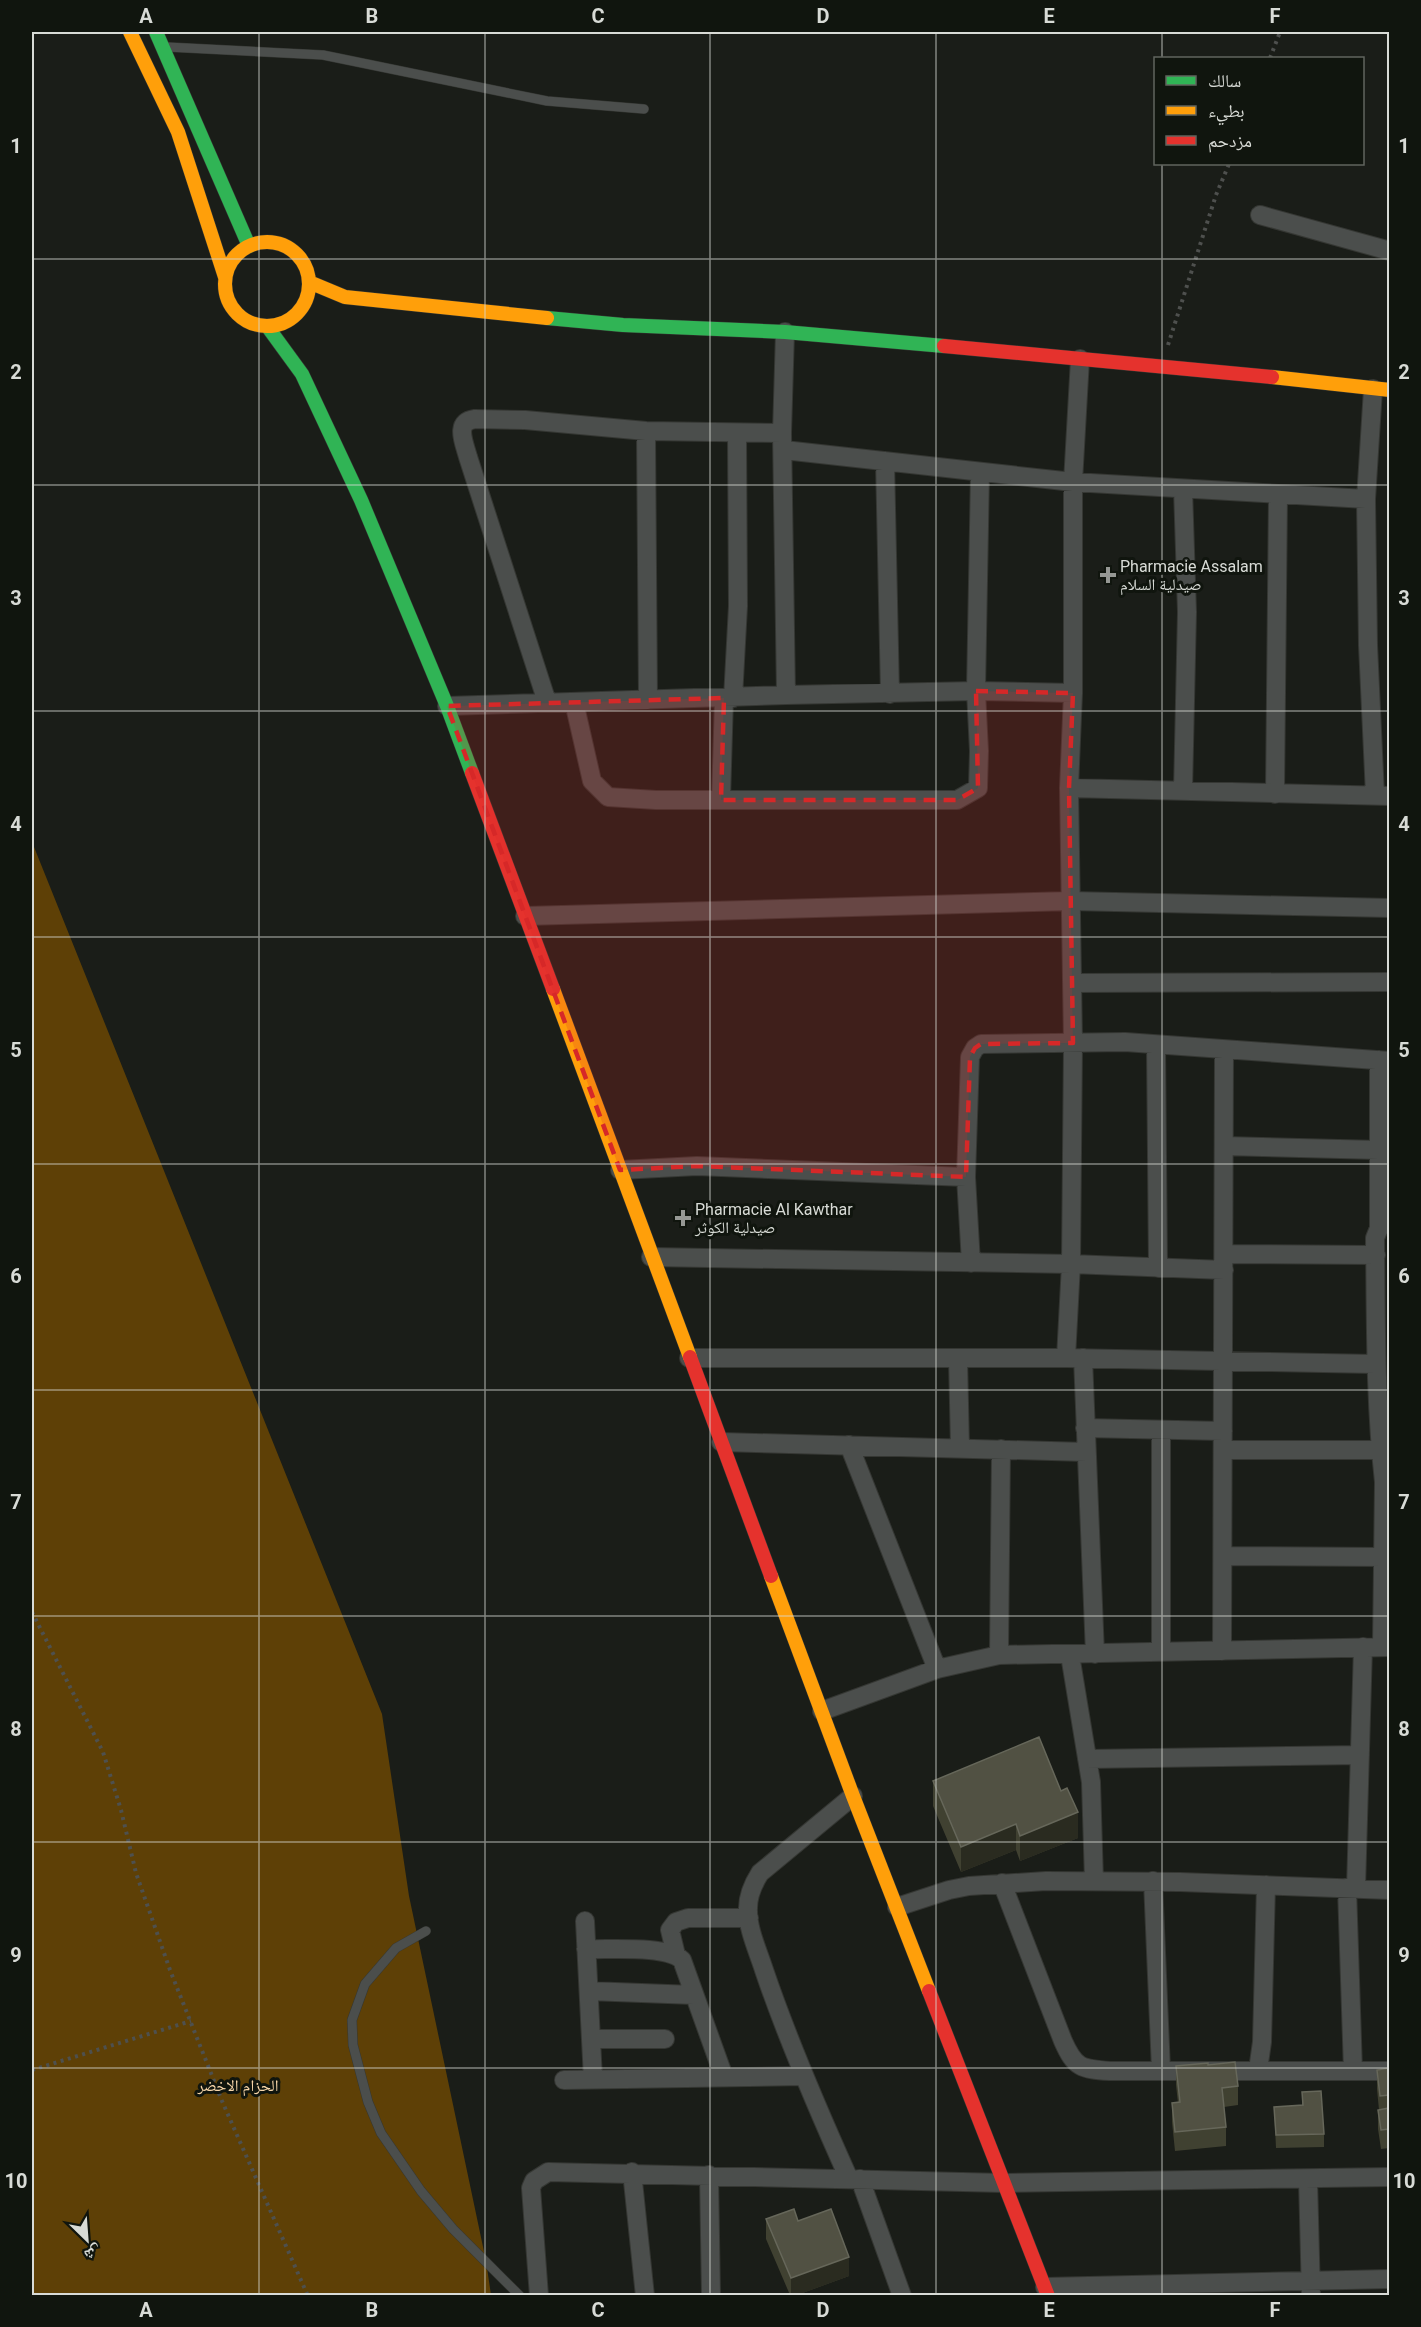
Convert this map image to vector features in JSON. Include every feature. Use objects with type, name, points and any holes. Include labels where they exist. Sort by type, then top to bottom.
[{"type":"street","points":[[130,32],[177,132],[225,277],[225,292],[240,316],[252,324],[294,326],[320,306],[345,297]]},
{"type":"street","points":[[156,32],[165,47],[249,246]]},
{"type":"street","points":[[1260,215],[1389,251]]},
{"type":"street","points":[[225,277],[238,253],[262,242],[276,243],[289,248],[299,257],[306,268],[309,282],[294,326],[302,374]]},
{"type":"street","points":[[309,282],[345,297],[463,311],[612,324],[785,332],[1161,365],[1381,390],[1366,499],[1368,645],[1382,796],[1069,788]]},
{"type":"street","points":[[267,326],[302,374],[361,500],[447,706],[854,1796],[1047,2291],[1386,2285]]},
{"type":"street","points":[[785,332],[783,441],[786,695]]},
{"type":"street","points":[[1080,359],[1073,482],[1073,693],[1069,788],[1073,1043],[1071,1264],[1074,1358],[1085,1428],[1095,1654]]},
{"type":"street","points":[[547,702],[468,457],[461,430],[463,424],[468,420],[525,420],[646,431],[737,433],[885,461],[1073,482],[1366,499]]},
{"type":"street","points":[[646,431],[648,700]]},
{"type":"street","points":[[721,800],[738,606],[737,433]]},
{"type":"street","points":[[885,461],[890,694]]},
{"type":"street","points":[[574,702],[592,781],[608,797],[721,800],[957,800],[978,788],[980,750],[976,691],[980,472]]},
{"type":"street","points":[[1183,489],[1187,612],[1183,790]]},
{"type":"street","points":[[1275,794],[1278,494]]},
{"type":"street","points":[[447,706],[976,691],[1073,693]]},
{"type":"street","points":[[525,916],[1070,901],[1389,908]]},
{"type":"street","points":[[1072,983],[1389,982]]},
{"type":"street","points":[[822,1711],[937,1669],[999,1656],[1386,1647],[1383,1557],[1387,1483],[1380,1450],[1376,1364],[1376,1238],[1384,1224],[1379,1150],[1384,1060],[1125,1042],[981,1044],[975,1048],[970,1058],[966,1177],[971,1263]]},
{"type":"street","points":[[1156,1045],[1158,1268]]},
{"type":"street","points":[[1222,1651],[1224,1050]]},
{"type":"street","points":[[1224,1146],[1379,1150]]},
{"type":"street","points":[[620,1170],[697,1166],[966,1177]]},
{"type":"street","points":[[651,1257],[1071,1264],[1158,1268],[1224,1262],[1376,1255]]},
{"type":"street","points":[[689,1358],[1074,1358],[1376,1364]]},
{"type":"street","points":[[958,1358],[960,1448]]},
{"type":"street","points":[[1085,1428],[1223,1431]]},
{"type":"street","points":[[1161,1430],[1161,1653]]},
{"type":"street","points":[[721,1442],[1086,1452]]},
{"type":"street","points":[[849,1445],[937,1669]]},
{"type":"street","points":[[999,1656],[1001,1449]]},
{"type":"street","points":[[1223,1450],[1380,1450]]},
{"type":"street","points":[[1223,1556],[1383,1557]]},
{"type":"street","points":[[1353,2071],[1352,1888],[1360,1755],[1363,1647]]},
{"type":"street","points":[[1070,1654],[1091,1782],[1094,1881]]},
{"type":"street","points":[[1087,1759],[1360,1755]]},
{"type":"street","points":[[854,1796],[760,1873],[752,1887],[748,1908],[752,1932],[780,2018],[803,2076],[854,2179],[902,2295]]},
{"type":"street","points":[[897,1907],[949,1890],[1002,1883],[1153,1881],[1389,1890]]},
{"type":"street","points":[[1153,1881],[1161,2070]]},
{"type":"street","points":[[1002,1883],[1071,2059],[1087,2069],[1110,2071],[1389,2071]]},
{"type":"street","points":[[1258,2070],[1262,2042],[1266,1885]]},
{"type":"street","points":[[676,1955],[670,1930],[676,1922],[688,1918],[749,1918]]},
{"type":"street","points":[[585,1921],[593,2079]]},
{"type":"street","points":[[586,1950],[658,1952],[676,1955],[682,1960],[724,2077]]},
{"type":"street","points":[[589,1992],[694,1995]]},
{"type":"street","points":[[591,2039],[665,2039]]},
{"type":"street","points":[[564,2080],[803,2076]]},
{"type":"street","points":[[539,2295],[531,2214],[531,2188],[534,2181],[548,2172],[632,2172],[1004,2182],[1389,2178]]},
{"type":"street","points":[[632,2172],[645,2295]]},
{"type":"street","points":[[709,2175],[711,2295]]},
{"type":"street","points":[[1308,2179],[1311,2288]]},
{"type":"lane","points":[[165,47],[323,55],[548,100],[644,109]]},
{"type":"lane","points":[[426,1931],[396,1948],[365,1984],[352,2020],[353,2045],[368,2102],[381,2133],[421,2191],[453,2229],[520,2295]]},
{"type":"path","points":[[1270,57],[1280,32]]},
{"type":"path","points":[[1161,365],[1209,216],[1229,165]]},
{"type":"path","points":[[32,1612],[82,1709],[110,1770],[136,1873],[190,2021],[222,2101],[308,2295]]},
{"type":"path","points":[[32,2070],[190,2021]]},
{"type":"highlighted area","points":[[976,691],[1073,693],[1069,788],[1073,1043],[981,1044],[975,1048],[970,1057],[966,1177],[697,1166],[620,1170],[447,706],[724,698],[721,800],[957,800],[978,788]]},
{"type":"green space","name":"الحزام الاخضر","points":[[32,842],[382,1714],[409,1896],[486,2261],[491,2295],[32,2295]]},
{"type":"building","points":[[1039,1737],[1061,1791],[1067,1788],[1078,1812],[1020,1836],[1016,1824],[961,1847],[933,1781]]},
{"type":"building","points":[[1235,2062],[1238,2086],[1222,2088],[1226,2127],[1175,2132],[1172,2103],[1180,2102],[1176,2066]]},
{"type":"building","points":[[1389,2068],[1389,2095],[1380,2096],[1377,2070]]},
{"type":"building","points":[[1321,2091],[1324,2134],[1276,2135],[1274,2107],[1303,2105],[1302,2092]]},
{"type":"building","points":[[1389,2108],[1389,2129],[1381,2130],[1378,2110]]},
{"type":"building","points":[[794,2209],[798,2221],[831,2209],[849,2257],[791,2278],[766,2219]]},
{"type":"traffic: fast","points":[[156,32],[249,246]]},
{"type":"traffic: fast","points":[[547,318],[623,325],[785,332],[944,346]]},
{"type":"traffic: fast","points":[[267,326],[302,374],[361,500],[447,706],[472,773]]},
{"type":"traffic: slow","points":[[130,32],[178,132],[225,277]]},
{"type":"traffic: slow","points":[[267,242],[283,245],[297,254],[306,268],[309,284],[306,300],[297,314],[283,323],[267,326],[251,323],[237,314],[228,300],[225,284],[228,268],[237,254],[251,245],[267,242]]},
{"type":"traffic: slow","points":[[309,282],[345,297],[547,318]]},
{"type":"traffic: slow","points":[[1272,377],[1390,390]]},
{"type":"traffic: slow","points":[[553,989],[690,1357]]},
{"type":"traffic: slow","points":[[771,1576],[929,1991]]},
{"type":"traffic: jam","points":[[944,346],[1272,377]]},
{"type":"traffic: jam","points":[[472,773],[553,989]]},
{"type":"traffic: jam","points":[[690,1357],[771,1576]]},
{"type":"traffic: jam","points":[[929,1991],[1048,2296]]},
{"type":"place","name":"Pharmacie Assalam صيدلية السلام","points":[[1108,575]]},
{"type":"place","name":"Pharmacie Al Kawthar صيدلية الكوثر","points":[[683,1218]]}]
